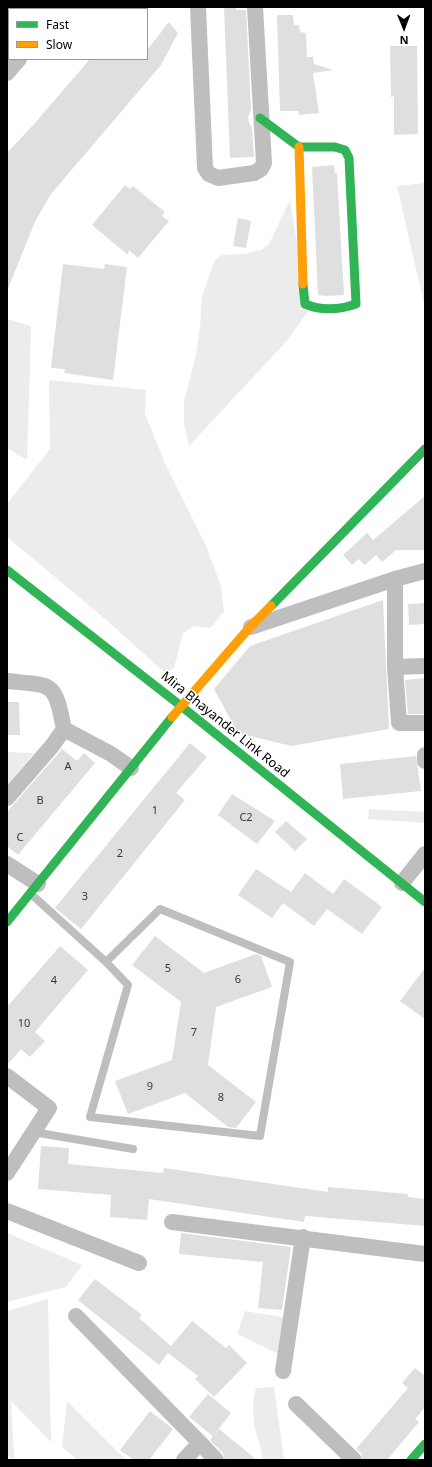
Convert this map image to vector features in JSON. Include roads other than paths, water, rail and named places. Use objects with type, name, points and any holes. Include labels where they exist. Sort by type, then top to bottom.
[{"type":"street","points":[[198,7],[205,168],[209,174],[218,178],[254,173],[261,169],[264,163],[260,118],[255,7]]},
{"type":"street","points":[[7,73],[18,60]]},
{"type":"street","points":[[260,118],[299,147],[335,147],[345,150],[349,158],[357,296],[356,304],[348,307],[314,309],[306,304],[303,296],[299,147]]},
{"type":"street","points":[[7,922],[181,706],[250,627],[425,449]]},
{"type":"street","name":"Mira Bhayander Link Road","points":[[7,570],[181,706],[425,902]]},
{"type":"street","points":[[250,627],[395,579],[425,571]]},
{"type":"street","points":[[395,579],[395,667],[399,723],[425,723]]},
{"type":"street","points":[[395,667],[425,666]]},
{"type":"street","points":[[7,681],[46,686],[54,693],[58,700],[64,729],[52,746],[7,798]]},
{"type":"street","points":[[64,729],[111,754],[131,768]]},
{"type":"street","points":[[425,755],[425,762]]},
{"type":"street","points":[[402,883],[425,854]]},
{"type":"street","points":[[7,864],[34,888]]},
{"type":"street","points":[[7,1076],[49,1108],[7,1173]]},
{"type":"street","points":[[7,1211],[139,1263]]},
{"type":"street","points":[[172,1222],[303,1237],[425,1254]]},
{"type":"street","points":[[283,1371],[303,1237]]},
{"type":"street","points":[[76,1316],[216,1460]]},
{"type":"street","points":[[296,1404],[354,1460]]},
{"type":"street","points":[[184,1460],[200,1443]]},
{"type":"street","points":[[411,1460],[425,1444]]},
{"type":"lane","points":[[34,888],[128,985],[90,1117],[260,1136],[290,962],[160,909],[106,962]]},
{"type":"lane","points":[[34,1132],[133,1149]]}]
